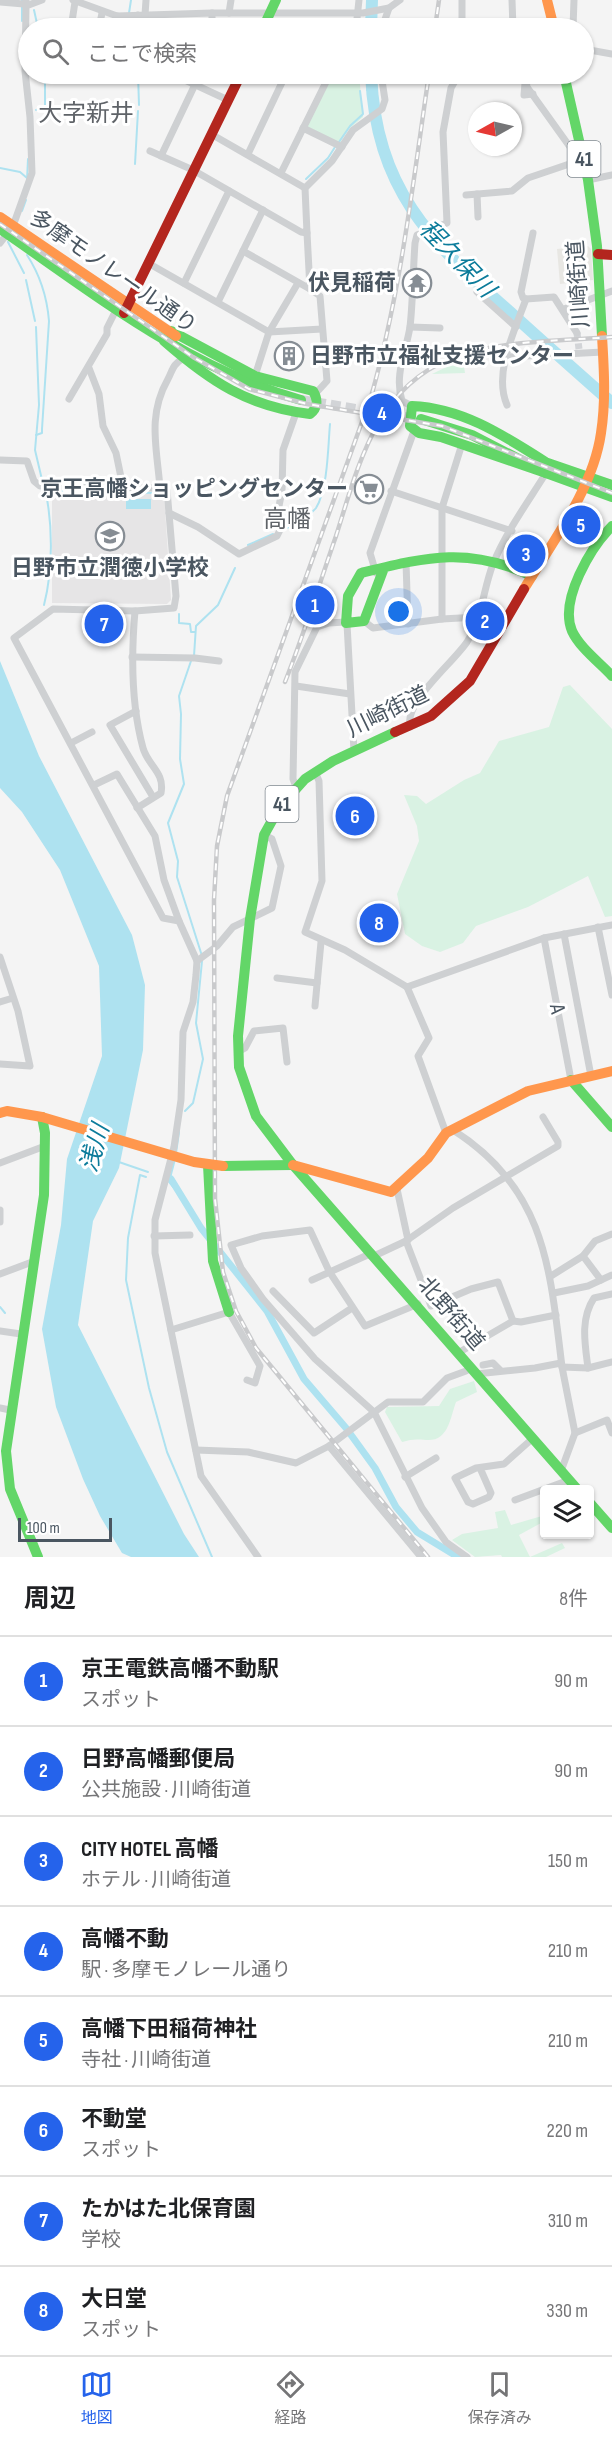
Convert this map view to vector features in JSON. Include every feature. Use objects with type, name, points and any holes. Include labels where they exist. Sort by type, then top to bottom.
[{"type":"main road","points":[[268,18],[276,0]]},
{"type":"main road","points":[[547,0],[552,18]]},
{"type":"main road","points":[[123,308],[148,263],[236,84]]},
{"type":"main road","name":"川崎街道","points":[[292,1165],[271,1139],[251,1106],[242,1079],[238,1052],[250,919],[257,865],[264,835],[279,808],[296,787],[315,772],[354,751],[410,727],[443,707],[464,687],[479,668],[586,483],[601,435],[608,376],[603,352],[598,254],[588,180],[566,84]]},
{"type":"main road","name":"多摩モノレール通り","points":[[0,217],[7,230],[202,360],[249,387],[301,400]]},
{"type":"main road","points":[[598,254],[612,255]]},
{"type":"main road","points":[[168,336],[255,376],[316,393],[314,412],[296,413],[268,407],[234,394],[213,383],[184,358],[168,336]]},
{"type":"main road","points":[[412,406],[449,412],[477,423],[545,467],[505,461],[462,444],[414,430],[409,422],[412,406]]},
{"type":"main road","points":[[421,419],[444,424],[586,483],[612,497]]},
{"type":"main road","points":[[586,483],[612,485]]},
{"type":"main road","points":[[612,526],[597,542],[573,594],[568,612],[573,631],[612,676]]},
{"type":"main road","points":[[380,569],[364,621],[346,623],[344,612],[358,575],[380,569],[406,562],[442,555],[469,555],[495,560],[532,576]]},
{"type":"main road","points":[[2,1111],[42,1117],[208,1165],[292,1165],[387,1191],[397,1189],[428,1158],[449,1132],[523,1093],[612,1071]]},
{"type":"main road","points":[[571,1080],[612,1127]]},
{"type":"main road","points":[[38,1557],[20,1517],[8,1476],[5,1409],[21,1334],[44,1195],[45,1146],[42,1117]]},
{"type":"main road","points":[[261,1164],[272,1157],[271,1139]]},
{"type":"main road","points":[[208,1165],[213,1261],[229,1312]]},
{"type":"main road","name":"北野街道","points":[[292,1165],[373,1255],[424,1307],[458,1353],[574,1485]]},
{"type":"main road","points":[[321,1196],[322,1184],[334,1177]]},
{"type":"main road","points":[[594,1508],[612,1528]]},
{"type":"street","points":[[0,2],[24,3],[42,0]]},
{"type":"street","points":[[142,18],[146,0]]},
{"type":"street","points":[[229,13],[231,0]]},
{"type":"street","points":[[359,0],[362,12],[360,18]]},
{"type":"street","points":[[72,18],[74,1],[102,13],[117,16],[362,12],[388,8],[399,0]]},
{"type":"street","points":[[462,0],[462,18]]},
{"type":"street","points":[[512,0],[513,18]]},
{"type":"street","points":[[573,18],[574,0]]},
{"type":"street","points":[[24,3],[24,18]]},
{"type":"street","points":[[385,18],[388,8]]},
{"type":"street","points":[[101,18],[102,13]]},
{"type":"street","points":[[212,13],[212,18]]},
{"type":"street","points":[[594,51],[612,54]]},
{"type":"street","points":[[0,243],[28,183],[32,160],[26,84]]},
{"type":"street","points":[[161,156],[194,84],[228,100]]},
{"type":"street","points":[[248,154],[281,84]]},
{"type":"street","points":[[281,173],[325,84]]},
{"type":"street","points":[[310,289],[305,188],[332,161],[353,130],[380,110],[385,103],[382,84]]},
{"type":"street","points":[[412,406],[402,401],[399,387],[402,355],[410,327],[415,243],[420,234],[447,223],[443,132],[453,84]]},
{"type":"street","points":[[529,84],[533,94],[575,154],[584,159]]},
{"type":"street","points":[[303,128],[342,147]]},
{"type":"street","points":[[211,134],[305,188]]},
{"type":"street","points":[[150,151],[193,170],[301,232],[307,233]]},
{"type":"street","points":[[466,195],[512,191],[526,179],[584,159]]},
{"type":"street","points":[[588,180],[612,175]]},
{"type":"street","points":[[184,283],[229,191]]},
{"type":"street","points":[[477,194],[478,217]]},
{"type":"street","points":[[218,302],[263,210]]},
{"type":"street","points":[[533,233],[521,292],[523,298],[554,297],[564,309],[577,333]]},
{"type":"street","points":[[243,251],[320,296],[327,381],[316,393]]},
{"type":"street","points":[[148,263],[269,332],[322,329]]},
{"type":"street","points":[[255,376],[269,332],[297,283]]},
{"type":"street","points":[[564,309],[612,291]]},
{"type":"street","points":[[477,292],[516,327]]},
{"type":"street","points":[[507,405],[499,386],[526,299]]},
{"type":"street","points":[[69,399],[89,368],[107,334],[107,328],[123,308]]},
{"type":"street","points":[[410,327],[440,328]]},
{"type":"street","points":[[507,357],[567,354],[579,351],[603,352]]},
{"type":"street","points":[[160,488],[155,408],[159,394],[174,364],[184,358]]},
{"type":"street","points":[[89,368],[99,394],[103,426],[116,453],[123,487]]},
{"type":"street","points":[[169,513],[198,527],[239,554],[277,536],[280,530],[277,516],[282,491],[283,450],[296,413]]},
{"type":"street","points":[[380,569],[370,554],[414,430]]},
{"type":"street","points":[[442,618],[442,508],[462,444]]},
{"type":"street","points":[[0,460],[27,462],[34,481],[45,486],[167,490],[175,606],[168,610],[135,611],[53,609],[14,638],[163,918],[179,921]]},
{"type":"street","points":[[410,727],[409,718],[416,703],[467,642],[478,617],[495,560],[545,467]]},
{"type":"street","points":[[391,491],[512,531]]},
{"type":"street","points":[[406,562],[408,624]]},
{"type":"street","points":[[358,575],[370,576],[377,584]]},
{"type":"street","points":[[481,606],[505,622]]},
{"type":"street","points":[[135,611],[132,657],[136,711],[143,751],[161,776],[161,793],[137,808]]},
{"type":"street","points":[[364,621],[373,627],[442,618],[478,617]]},
{"type":"street","points":[[296,787],[293,779],[295,672],[314,631],[329,623],[346,623],[354,751]]},
{"type":"street","points":[[132,657],[219,661]]},
{"type":"street","points":[[296,686],[350,694]]},
{"type":"street","points":[[136,711],[110,725],[153,797]]},
{"type":"street","points":[[71,743],[92,732]]},
{"type":"street","points":[[315,772],[319,781],[322,881],[305,932],[321,942],[345,950],[407,987],[429,1038],[418,1056],[449,1132],[507,1176],[538,1228],[551,1276],[561,1365],[575,1433],[565,1475],[515,1500]]},
{"type":"street","points":[[94,785],[117,774],[155,836],[169,897],[200,960]]},
{"type":"street","points":[[255,1555],[203,1480],[157,1266],[154,1236],[155,1220],[174,1147],[181,1100],[183,1032],[193,1002],[200,960],[231,929],[272,908],[281,866],[272,839],[264,835]]},
{"type":"street","points":[[407,987],[544,938],[612,924]]},
{"type":"street","points":[[598,927],[612,995]]},
{"type":"street","points":[[564,934],[591,1076]]},
{"type":"street","name":"A","points":[[544,938],[571,1080]]},
{"type":"street","points":[[315,1006],[321,942]]},
{"type":"street","points":[[0,957],[30,1066],[0,1064]]},
{"type":"street","points":[[277,978],[317,983]]},
{"type":"street","points":[[0,1002],[13,998]]},
{"type":"street","points":[[238,1052],[245,1048],[254,1031],[282,1028],[287,1062]]},
{"type":"street","points":[[312,1280],[329,1271],[407,1241],[453,1208],[558,1146],[543,1118]]},
{"type":"street","points":[[0,1163],[45,1146]]},
{"type":"street","points":[[397,1189],[401,1196],[400,1211],[424,1307]]},
{"type":"street","points":[[0,1210],[0,1222]]},
{"type":"street","points":[[466,1557],[446,1542],[422,1508],[374,1413],[315,1359],[263,1299],[241,1268],[231,1245],[262,1236],[310,1230],[329,1271],[365,1326],[471,1289],[498,1282],[513,1321]]},
{"type":"street","points":[[154,1236],[190,1234]]},
{"type":"street","points":[[551,1276],[583,1256],[595,1241],[612,1234]]},
{"type":"street","points":[[583,1256],[601,1280]]},
{"type":"street","points":[[0,1274],[32,1262]]},
{"type":"street","points":[[554,1293],[591,1285],[612,1275]]},
{"type":"street","points":[[591,1285],[594,1298]]},
{"type":"street","points":[[273,1291],[314,1333],[352,1308]]},
{"type":"street","points":[[588,1368],[584,1341],[586,1310],[594,1298],[612,1294]]},
{"type":"street","points":[[171,1330],[229,1312],[260,1366],[255,1383],[247,1380]]},
{"type":"street","points":[[458,1353],[513,1321],[520,1322],[556,1315]]},
{"type":"street","points":[[0,1331],[21,1334]]},
{"type":"street","points":[[475,1370],[561,1365],[588,1368],[612,1362]]},
{"type":"street","points":[[196,1450],[248,1452],[296,1462],[329,1446],[388,1402],[423,1402],[447,1378],[493,1363],[500,1370]]},
{"type":"street","points":[[575,1433],[607,1420],[612,1433]]},
{"type":"street","points":[[480,1468],[491,1493],[489,1497],[473,1504],[468,1502],[455,1478],[480,1468],[504,1464],[532,1438]]},
{"type":"street","points":[[329,1446],[420,1557]]},
{"type":"street","points":[[405,1477],[436,1458]]},
{"type":"shaded area","points":[[588,246],[591,249],[593,280],[560,284],[557,249]]},
{"type":"shaded area","name":"日野市立潤徳小学校","points":[[52,489],[162,491],[171,600],[167,604],[52,603]]},
{"type":"green space","points":[[327,84],[360,84],[363,117],[349,129],[340,143],[308,127],[308,122]]},
{"type":"green space","points":[[463,359],[465,373],[432,374]]},
{"type":"green space","points":[[570,685],[612,729],[612,916],[605,917],[588,876],[528,907],[476,926],[463,943],[440,952],[422,946],[405,934],[397,894],[419,841],[417,826],[404,795],[417,796],[426,804],[464,780],[480,773],[499,741],[549,727],[563,687]]},
{"type":"green space","points":[[474,1381],[477,1392],[456,1402],[444,1433],[433,1440],[402,1442],[385,1412],[387,1407],[439,1406],[450,1389]]},
{"type":"green space","points":[[505,1510],[511,1525],[540,1517],[540,1524],[519,1535],[530,1557],[502,1557],[501,1555],[475,1557],[452,1540],[462,1534],[498,1528],[495,1512]]},
{"type":"green space","points":[[562,1543],[565,1548],[546,1557],[530,1557]]},
{"type":"water","points":[[126,499],[151,499],[151,509],[126,509]]},
{"type":"water","name":"浅川","points":[[0,661],[39,756],[132,935],[145,985],[143,1050],[119,1168],[93,1221],[78,1325],[184,1534],[199,1557],[131,1557],[122,1553],[100,1516],[83,1479],[56,1407],[42,1329],[61,1225],[67,1159],[102,1056],[99,966],[60,870],[22,812],[0,788]]},
{"type":"waterway","points":[[22,0],[22,18]]},
{"type":"waterway","points":[[129,13],[131,0]]},
{"type":"waterway","name":"程久保川","points":[[371,18],[372,0]]},
{"type":"waterway","points":[[34,10],[36,18]]},
{"type":"waterway","points":[[36,110],[45,108],[45,84]]},
{"type":"waterway","points":[[138,84],[139,105]]},
{"type":"waterway","name":"程久保川","points":[[372,84],[375,114],[383,149],[396,181],[412,209],[432,236],[481,286],[612,403]]},
{"type":"waterway","name":"程久保川","points":[[367,90],[372,89]]},
{"type":"waterway","points":[[339,142],[350,126],[363,114],[360,91]]},
{"type":"waterway","points":[[135,164],[138,111]]},
{"type":"waterway","points":[[306,179],[328,158],[335,147]]},
{"type":"waterway","points":[[27,180],[28,159]]},
{"type":"waterway","points":[[0,168],[20,172],[27,178]]},
{"type":"waterway","points":[[22,211],[26,200]]},
{"type":"waterway","points":[[8,242],[24,273]]},
{"type":"waterway","points":[[27,255],[42,286],[49,321],[42,433],[36,435]]},
{"type":"waterway","points":[[26,280],[35,321]]},
{"type":"waterway","points":[[36,327],[39,405],[35,450],[43,484]]},
{"type":"waterway","points":[[285,529],[310,514],[320,500],[327,467],[330,424]]},
{"type":"waterway","points":[[44,605],[51,547],[45,489]]},
{"type":"waterway","points":[[46,491],[157,493]]},
{"type":"waterway","points":[[248,545],[273,534]]},
{"type":"waterway","points":[[194,656],[196,626],[218,605],[235,568]]},
{"type":"waterway","points":[[179,614],[179,623],[190,624],[191,632],[195,632]]},
{"type":"waterway","points":[[191,661],[179,696],[180,759],[184,784],[168,823],[178,861],[177,877],[202,956]]},
{"type":"waterway","points":[[185,1111],[193,1103],[203,1059],[196,1023],[202,961]]},
{"type":"waterway","points":[[176,1153],[179,1132]]},
{"type":"waterway","points":[[169,1182],[175,1159]]},
{"type":"waterway","name":"浅川","points":[[116,1161],[148,1172]]},
{"type":"waterway","points":[[146,1177],[140,1175],[128,1238],[126,1280],[149,1388],[167,1452],[212,1557]]},
{"type":"waterway","points":[[171,1179],[201,1228],[267,1311],[304,1379],[346,1428],[375,1468],[396,1507],[417,1532],[458,1557]]},
{"type":"waterway","points":[[170,1183],[185,1201]]},
{"type":"waterway","points":[[0,1307],[5,1313]]},
{"type":"tunnel","points":[[577,333],[579,349]]},
{"type":"tunnel","points":[[301,400],[418,419]]},
{"type":"railway","points":[[436,18],[439,0]]},
{"type":"railway","points":[[428,84],[398,277],[371,397],[227,796],[217,846],[214,900],[215,1199],[223,1272],[236,1311],[256,1348],[428,1557]]},
{"type":"railway","points":[[0,224],[193,357],[249,389],[307,404],[442,426],[612,493]]},
{"type":"railway","points":[[285,682],[362,458],[387,410],[404,390],[424,372],[468,353],[530,342],[612,337]]},
{"type":"traffic: fast","points":[[268,18],[276,0]]},
{"type":"traffic: fast","points":[[566,84],[588,180],[597,246],[602,336]]},
{"type":"traffic: fast","points":[[0,229],[107,304],[181,349],[219,369],[301,400]]},
{"type":"traffic: fast","points":[[164,341],[198,369],[231,390],[267,405],[288,410],[310,414],[315,409],[316,397],[313,391],[255,376],[171,331]]},
{"type":"traffic: fast","points":[[544,461],[465,417],[412,406],[410,426],[419,433],[441,437],[546,473]]},
{"type":"traffic: fast","points":[[421,419],[472,435],[546,473],[612,497]]},
{"type":"traffic: fast","points":[[539,460],[612,485]]},
{"type":"traffic: fast","points":[[612,526],[595,547],[579,575],[573,590],[569,618],[572,631],[580,643],[612,676]]},
{"type":"traffic: fast","points":[[384,568],[364,621],[346,623],[348,596],[361,573],[407,562],[447,557],[488,561],[532,576]]},
{"type":"traffic: fast","points":[[293,1165],[256,1116],[239,1067],[238,1036],[250,919],[264,835],[279,808],[305,779],[333,761],[395,732]]},
{"type":"traffic: fast","points":[[571,1080],[612,1127]]},
{"type":"traffic: fast","points":[[38,1557],[10,1489],[6,1451],[44,1195],[45,1133],[42,1117]]},
{"type":"traffic: fast","points":[[208,1165],[213,1261],[229,1312]]},
{"type":"traffic: fast","points":[[293,1165],[574,1485]]},
{"type":"traffic: fast","points":[[223,1166],[293,1165]]},
{"type":"traffic: fast","points":[[594,1508],[612,1528]]},
{"type":"traffic: slow","points":[[547,0],[552,18]]},
{"type":"traffic: slow","points":[[0,217],[176,336]]},
{"type":"traffic: slow","points":[[524,589],[581,494],[597,454],[604,409],[602,336]]},
{"type":"traffic: slow","points":[[293,1165],[391,1192],[428,1158],[446,1133],[528,1091],[612,1071]]},
{"type":"traffic: slow","points":[[0,1113],[7,1111],[42,1117]]},
{"type":"traffic: slow","points":[[42,1117],[194,1162],[223,1166]]},
{"type":"traffic: jam","points":[[124,313],[236,84]]},
{"type":"traffic: jam","points":[[598,254],[612,255]]},
{"type":"traffic: jam","points":[[395,732],[431,716],[470,681],[524,589]]},
{"type":"place","name":"伏見稲荷","points":[[417,283]]},
{"type":"place","name":"日野市立福祉支援センター","points":[[289,356]]},
{"type":"place","name":"高幡不動","points":[[382,413]]},
{"type":"place","name":"京王高幡ショッピングセンター","points":[[369,489]]},
{"type":"place","name":"高幡下田稲荷神社","points":[[581,525]]},
{"type":"place","name":"日野市立潤徳小学校","points":[[110,536]]},
{"type":"place","name":"CITY HOTEL 高幡","points":[[526,554]]},
{"type":"place","name":"京王電鉄高幡不動駅","points":[[315,605]]},
{"type":"place","name":"日野高幡郵便局","points":[[485,621]]},
{"type":"place","name":"たかはた北保育園","points":[[104,624]]},
{"type":"place","name":"不動堂","points":[[355,816]]},
{"type":"place","name":"大日堂","points":[[379,923]]},
{"type":"district","name":"大字新井","points":[[86,113]]},
{"type":"district","name":"高幡","points":[[287,519]]}]
